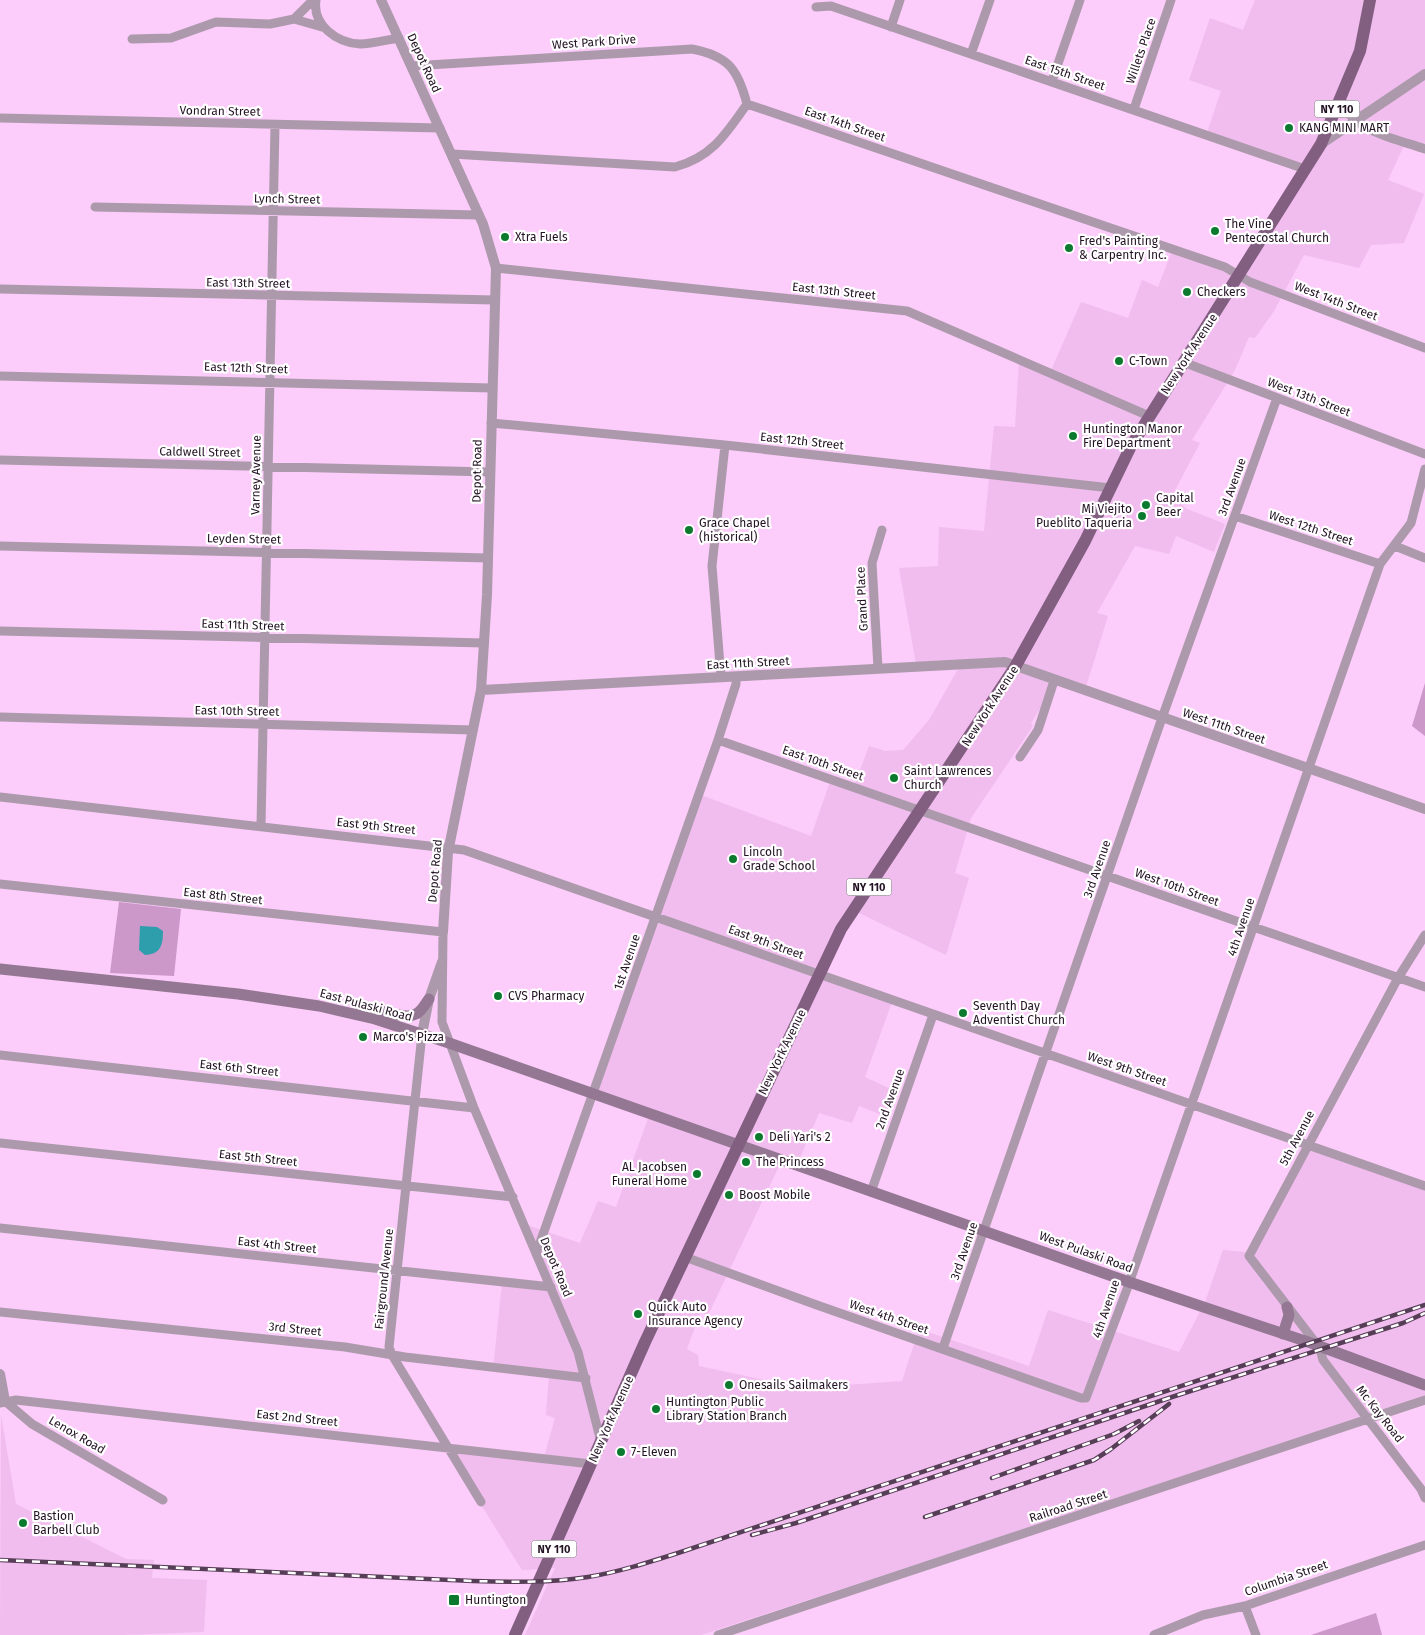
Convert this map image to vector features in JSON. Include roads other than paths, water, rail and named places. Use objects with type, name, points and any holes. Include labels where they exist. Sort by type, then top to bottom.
[{"type":"main road","name":"New York Avenue","points":[[515,1635],[685,1257],[841,929],[1015,666],[1085,541],[1131,446],[1321,144],[1342,100],[1362,44],[1370,0]]},
{"type":"main road","name":"East Pulaski Road","points":[[0,969],[279,999],[353,1013],[449,1043],[737,1145]]},
{"type":"main road","points":[[353,1013],[363,1008],[412,1016],[420,1011],[428,999]]},
{"type":"main road","name":"West Pulaski Road","points":[[737,1145],[1129,1282],[1317,1345],[1425,1385]]},
{"type":"main road","points":[[1283,1334],[1289,1315],[1287,1307]]},
{"type":"street","points":[[132,40],[171,38],[216,22],[270,24],[294,18],[314,0],[322,27]]},
{"type":"street","name":"Depot Road","points":[[382,0],[488,235],[496,268],[488,558],[481,690],[449,847],[443,932],[442,1022],[474,1108],[578,1352],[601,1442]]},
{"type":"street","points":[[890,27],[900,0]]},
{"type":"street","points":[[971,54],[990,0]]},
{"type":"street","points":[[1052,81],[1080,0]]},
{"type":"street","name":"Willets Place","points":[[1134,109],[1171,0]]},
{"type":"street","name":"East 15th Street","points":[[816,7],[831,6],[1305,169]]},
{"type":"street","points":[[294,18],[322,27],[344,41],[360,44],[399,38]]},
{"type":"street","name":"West Park Drive","points":[[412,66],[692,49],[711,53],[728,63],[739,77],[747,104]]},
{"type":"street","points":[[1321,144],[1425,74]]},
{"type":"street","points":[[1342,100],[1348,114],[1356,122],[1425,149]]},
{"type":"street","points":[[452,154],[675,166],[693,162],[718,144],[747,104]]},
{"type":"street","name":"East 14th Street","points":[[747,104],[1197,257],[1238,275]]},
{"type":"street","name":"Vondran Street","points":[[0,118],[440,128]]},
{"type":"street","name":"Varney Avenue","points":[[261,826],[276,125]]},
{"type":"street","name":"Lynch Street","points":[[96,207],[479,215]]},
{"type":"street","name":"East 13th Street","points":[[496,268],[907,311],[1149,416]]},
{"type":"street","name":"West 14th Street","points":[[1238,275],[1250,282],[1425,348]]},
{"type":"street","name":"East 13th Street","points":[[0,289],[495,300]]},
{"type":"street","name":"West 13th Street","points":[[1183,362],[1425,454]]},
{"type":"street","name":"East 12th Street","points":[[0,376],[492,388]]},
{"type":"street","name":"3rd Avenue","points":[[942,1348],[1162,718],[1277,398]]},
{"type":"street","name":"East 12th Street","points":[[491,423],[725,445],[1111,488]]},
{"type":"street","points":[[721,677],[712,566],[725,445]]},
{"type":"street","name":"Caldwell Street","points":[[0,460],[490,472]]},
{"type":"street","name":"4th Avenue","points":[[1086,1398],[1129,1282],[1380,564],[1411,523],[1425,469]]},
{"type":"street","name":"West 12th Street","points":[[1235,516],[1380,564]]},
{"type":"street","name":"Grand Place","points":[[878,668],[872,563],[882,530]]},
{"type":"street","name":"Leyden Street","points":[[0,546],[488,558]]},
{"type":"street","points":[[1395,546],[1425,558]]},
{"type":"street","name":"East 11th Street","points":[[0,631],[484,644]]},
{"type":"street","name":"East 11th Street","points":[[481,690],[998,662],[1015,666]]},
{"type":"street","name":"West 11th Street","points":[[1015,666],[1425,808]]},
{"type":"street","name":"1st Avenue","points":[[536,1254],[718,740],[736,684],[736,677]]},
{"type":"street","points":[[1020,756],[1038,730],[1054,681]]},
{"type":"street","name":"East 10th Street","points":[[0,717],[473,730]]},
{"type":"street","name":"East 10th Street","points":[[718,740],[921,810]]},
{"type":"street","name":"East 9th Street","points":[[0,797],[464,850],[820,974]]},
{"type":"street","name":"West 10th Street","points":[[921,810],[1425,987]]},
{"type":"street","name":"East 8th Street","points":[[0,884],[443,932]]},
{"type":"street","name":"5th Avenue","points":[[1317,1345],[1249,1256],[1398,978],[1425,935]]},
{"type":"street","name":"Depot Road","points":[[422,1034],[428,999],[442,962]]},
{"type":"street","name":"West 9th Street","points":[[820,974],[1425,1186]]},
{"type":"street","name":"2nd Avenue","points":[[871,1192],[933,1015]]},
{"type":"street","name":"Fairground Avenue","points":[[422,1034],[389,1347],[392,1355],[481,1502]]},
{"type":"street","name":"East 6th Street","points":[[0,1056],[474,1108]]},
{"type":"street","name":"East 5th Street","points":[[0,1143],[513,1197]]},
{"type":"street","name":"East 4th Street","points":[[0,1228],[551,1287]]},
{"type":"street","name":"West 4th Street","points":[[685,1257],[814,1304],[1086,1398]]},
{"type":"street","name":"3rd Street","points":[[0,1312],[336,1346],[380,1351],[392,1355],[586,1378]]},
{"type":"street","name":"Mc Kay Road","points":[[1317,1345],[1323,1360],[1421,1489],[1425,1498]]},
{"type":"street","points":[[0,1374],[3,1402]]},
{"type":"street","name":"East 2nd Street","points":[[3,1402],[16,1400],[591,1464]]},
{"type":"street","name":"Railroad Street","points":[[718,1635],[1425,1400]]},
{"type":"street","name":"Lenox Road","points":[[3,1402],[32,1424],[163,1500]]},
{"type":"street","name":"Columbia Street","points":[[1154,1635],[1203,1615],[1245,1606],[1425,1545]]},
{"type":"street","points":[[1245,1606],[1256,1635]]},
{"type":"railway","points":[[0,1560],[473,1581],[545,1581],[600,1575],[681,1552],[1425,1305]]},
{"type":"railway","points":[[752,1535],[796,1523],[1175,1396],[1403,1323],[1425,1313]]},
{"type":"railway","points":[[925,1517],[1094,1460],[1169,1404]]},
{"type":"railway","points":[[992,1478],[1114,1434],[1139,1421]]},
{"type":"place","name":"KANG MINI MART","points":[[1289,128]]},
{"type":"place","name":"The Vine Pentecostal Church","points":[[1215,231]]},
{"type":"place","name":"Xtra Fuels","points":[[505,237]]},
{"type":"place","name":"Fred's Painting & Carpentry Inc.","points":[[1069,248]]},
{"type":"place","name":"Checkers","points":[[1187,292]]},
{"type":"place","name":"C-Town","points":[[1119,361]]},
{"type":"place","name":"Huntington Manor Fire Department","points":[[1073,436]]},
{"type":"place","name":"Capital Beer","points":[[1146,505]]},
{"type":"place","name":"Mi Viejito Pueblito Taqueria","points":[[1142,516]]},
{"type":"place","name":"Grace Chapel (historical)","points":[[689,530]]},
{"type":"place","name":"Saint Lawrences Church","points":[[894,778]]},
{"type":"place","name":"Lincoln Grade School","points":[[733,859]]},
{"type":"place","name":"CVS Pharmacy","points":[[498,996]]},
{"type":"place","name":"Seventh Day Adventist Church","points":[[963,1013]]},
{"type":"place","name":"Marco's Pizza","points":[[363,1037]]},
{"type":"place","name":"Deli Yari's 2","points":[[759,1137]]},
{"type":"place","name":"The Princess","points":[[746,1162]]},
{"type":"place","name":"AL Jacobsen Funeral Home","points":[[697,1174]]},
{"type":"place","name":"Boost Mobile","points":[[729,1195]]},
{"type":"place","name":"Quick Auto Insurance Agency","points":[[638,1314]]},
{"type":"place","name":"Onesails Sailmakers","points":[[729,1385]]},
{"type":"place","name":"Huntington Public Library Station Branch","points":[[656,1409]]},
{"type":"place","name":"7-Eleven","points":[[621,1452]]},
{"type":"place","name":"Bastion Barbell Club","points":[[23,1523]]},
{"type":"place","name":"Huntington","points":[[454,1600]]}]
